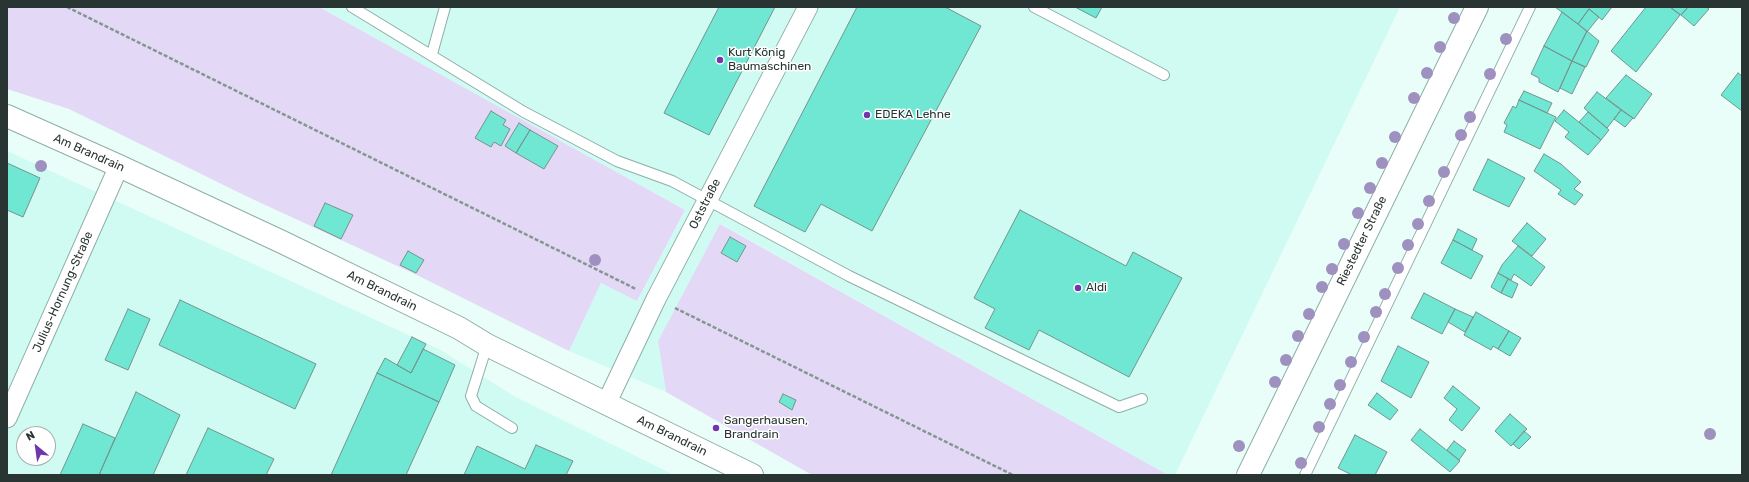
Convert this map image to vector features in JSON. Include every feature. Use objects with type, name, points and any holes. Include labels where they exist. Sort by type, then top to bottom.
[{"type":"main road","name":"Riestedter Straße","points":[[1248,475],[1477,7]]},
{"type":"main road","name":"Am Brandrain","points":[[7,116],[119,166],[459,328],[487,345],[752,475]]},
{"type":"street","name":"Oststraße","points":[[606,404],[656,299],[808,7]]},
{"type":"street","name":"Julius-Hornung-Straße","points":[[7,418],[119,166]]},
{"type":"lane","points":[[352,7],[432,54],[524,112],[617,161],[672,181],[849,276],[1119,408],[1142,399]]},
{"type":"lane","points":[[432,54],[445,7]]},
{"type":"lane","points":[[1034,7],[1164,75]]},
{"type":"lane","points":[[1305,475],[1530,7]]},
{"type":"lane","points":[[487,345],[471,396],[476,406],[512,428]]},
{"type":"path","points":[[67,7],[1013,475]]},
{"type":"shaded area","points":[[7,7],[319,7],[685,210],[637,301],[601,283],[569,351],[419,276],[248,197],[69,109],[7,89]]},
{"type":"shaded area","points":[[319,7],[1400,7],[1175,475],[1168,475],[721,224],[658,341],[666,392],[569,351],[601,283],[637,301],[685,210]]},
{"type":"shaded area","points":[[7,151],[439,349],[514,396],[674,475],[7,475]]},
{"type":"shaded area","points":[[720,224],[1168,475],[812,475],[666,392],[658,341]]},
{"type":"building","name":"Kurt König Baumaschinen","points":[[719,7],[775,7],[709,135],[664,113]]},
{"type":"building","name":"EDEKA Lehne","points":[[857,7],[945,7],[981,26],[872,231],[821,204],[805,232],[754,206]]},
{"type":"building","points":[[1075,7],[1102,7],[1096,18]]},
{"type":"building","points":[[1555,7],[1612,7],[1602,20],[1589,9],[1578,24]]},
{"type":"building","points":[[1646,7],[1670,7],[1680,15],[1636,72],[1611,51]]},
{"type":"building","points":[[1670,7],[1688,7],[1681,15]]},
{"type":"building","points":[[1688,7],[1706,7],[1709,9],[1694,26],[1681,15]]},
{"type":"building","points":[[1589,9],[1599,17],[1587,32],[1578,24]]},
{"type":"building","points":[[1562,12],[1587,31],[1572,61],[1544,46]]},
{"type":"building","points":[[1587,31],[1599,41],[1586,67],[1572,61]]},
{"type":"building","points":[[1544,46],[1572,61],[1558,92],[1539,82],[1539,78],[1531,74]]},
{"type":"building","points":[[1572,61],[1585,67],[1572,94],[1560,88]]},
{"type":"building","points":[[1738,73],[1742,76],[1742,111],[1721,95]]},
{"type":"building","points":[[1626,75],[1652,94],[1634,119],[1606,98]]},
{"type":"building","points":[[1524,91],[1552,103],[1547,113],[1519,100]]},
{"type":"building","points":[[1597,92],[1621,110],[1607,128],[1584,108]]},
{"type":"building","points":[[1519,100],[1556,117],[1540,149],[1504,132],[1507,125],[1504,123],[1513,106],[1516,108]]},
{"type":"building","points":[[1564,110],[1601,140],[1588,155],[1565,137],[1569,132],[1555,121]]},
{"type":"building","points":[[1621,110],[1633,118],[1625,127],[1614,119]]},
{"type":"building","points":[[491,111],[506,120],[503,125],[510,129],[501,146],[494,142],[491,147],[475,138]]},
{"type":"building","points":[[1588,112],[1609,130],[1601,140],[1579,122]]},
{"type":"building","points":[[519,123],[530,130],[516,153],[505,146]]},
{"type":"building","points":[[530,130],[558,146],[544,169],[516,153]]},
{"type":"building","points":[[1544,154],[1561,164],[1581,182],[1574,189],[1583,195],[1575,205],[1558,194],[1561,190],[1534,171]]},
{"type":"building","points":[[1488,159],[1525,178],[1509,207],[1473,190]]},
{"type":"building","points":[[7,163],[40,178],[23,217],[7,210]]},
{"type":"building","points":[[325,203],[353,215],[341,239],[314,226]]},
{"type":"building","name":"Aldi","points":[[1020,210],[1126,266],[1133,252],[1182,278],[1129,377],[1039,330],[1029,350],[985,328],[995,309],[974,298]]},
{"type":"building","points":[[1527,223],[1546,239],[1532,256],[1512,241]]},
{"type":"building","points":[[1458,229],[1477,239],[1472,250],[1453,240]]},
{"type":"building","points":[[730,237],[746,246],[737,262],[721,253]]},
{"type":"building","points":[[1453,240],[1483,256],[1471,279],[1441,263]]},
{"type":"building","points":[[1518,246],[1545,267],[1531,286],[1514,274],[1511,280],[1498,273],[1502,265]]},
{"type":"building","points":[[408,251],[424,260],[416,273],[400,265]]},
{"type":"building","points":[[1498,273],[1508,279],[1501,293],[1491,287]]},
{"type":"building","points":[[1508,279],[1518,284],[1512,298],[1501,293]]},
{"type":"building","points":[[1424,293],[1455,309],[1442,334],[1411,318]]},
{"type":"building","points":[[180,300],[316,364],[295,409],[159,345]]},
{"type":"building","points":[[128,309],[150,319],[128,370],[105,360]]},
{"type":"building","points":[[1455,309],[1473,317],[1465,332],[1448,322]]},
{"type":"building","points":[[1476,312],[1509,331],[1498,349],[1493,346],[1491,350],[1464,335]]},
{"type":"building","points":[[1509,331],[1521,338],[1510,356],[1498,349]]},
{"type":"building","points":[[412,337],[426,344],[411,373],[397,365]]},
{"type":"building","points":[[1398,346],[1429,362],[1411,398],[1381,381]]},
{"type":"building","points":[[423,349],[455,365],[439,402],[377,373],[385,358],[411,373]]},
{"type":"building","points":[[377,373],[439,402],[406,475],[331,475]]},
{"type":"building","points":[[1453,386],[1480,408],[1462,431],[1449,420],[1457,409],[1444,398]]},
{"type":"building","points":[[136,392],[180,415],[153,475],[99,475]]},
{"type":"building","points":[[1377,393],[1398,410],[1390,420],[1368,405]]},
{"type":"building","points":[[783,394],[796,400],[792,410],[779,402]]},
{"type":"building","points":[[1510,414],[1527,429],[1511,446],[1495,431]]},
{"type":"building","points":[[83,424],[115,438],[99,475],[60,475]]},
{"type":"building","points":[[208,428],[274,459],[266,475],[186,475]]},
{"type":"building","points":[[1420,429],[1460,461],[1450,472],[1411,440]]},
{"type":"building","points":[[1524,431],[1531,437],[1519,449],[1513,444]]},
{"type":"building","points":[[1355,435],[1387,452],[1375,475],[1352,475],[1338,468]]},
{"type":"building","points":[[1454,441],[1466,450],[1459,460],[1447,450]]},
{"type":"building","points":[[536,445],[573,461],[566,475],[464,475],[477,446],[525,469]]},
{"type":"place","name":"Kurt König Baumaschinen","points":[[720,60]]},
{"type":"place","name":"EDEKA Lehne","points":[[867,115]]},
{"type":"place","name":"Aldi","points":[[1078,288]]},
{"type":"place","name":"Sangerhausen, Brandrain","points":[[716,428]]}]
